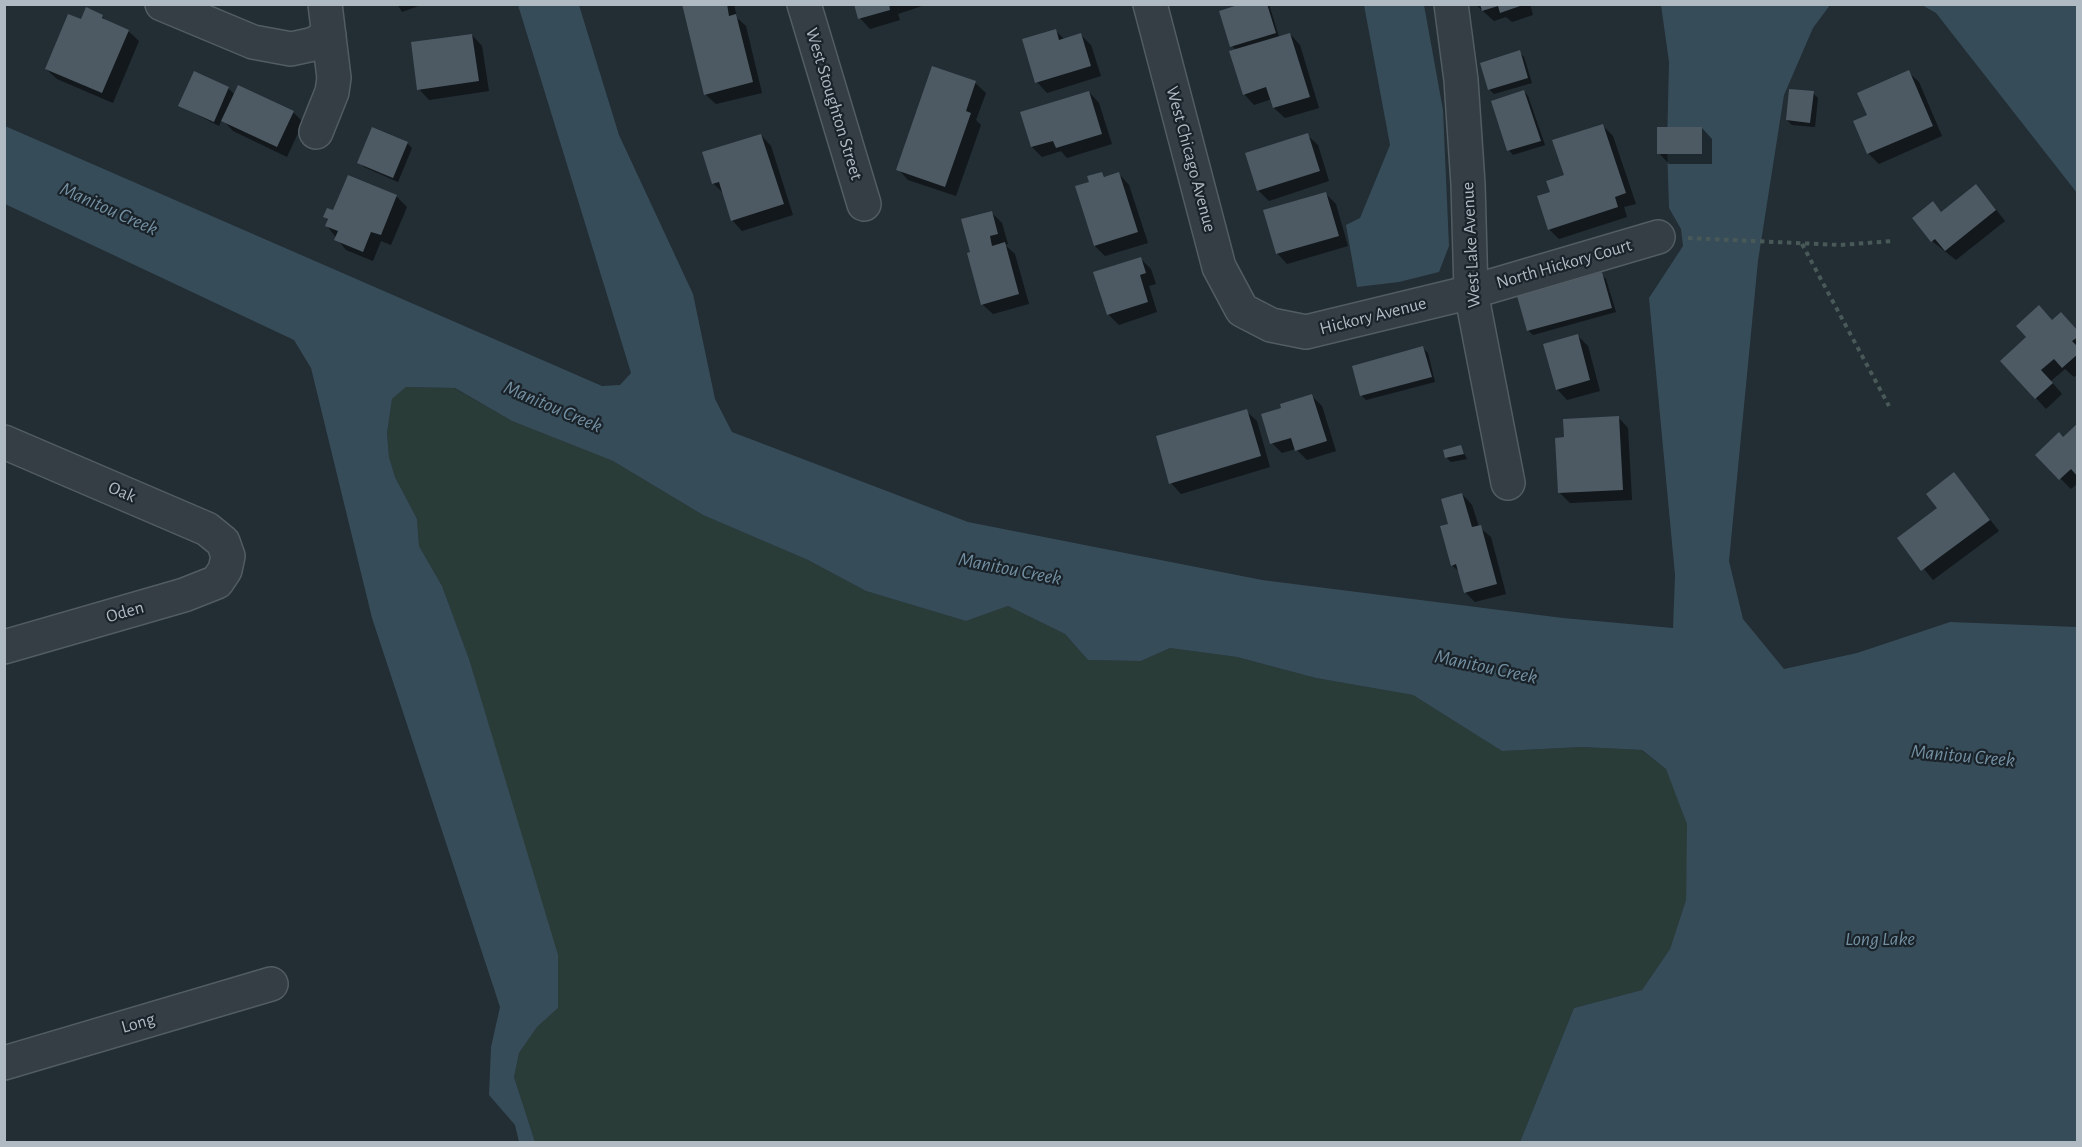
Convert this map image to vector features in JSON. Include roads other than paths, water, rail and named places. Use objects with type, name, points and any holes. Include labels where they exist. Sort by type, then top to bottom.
[{"type":"street","points":[[162,4],[253,42],[291,49],[314,44],[327,20]]},
{"type":"street","name":"West Stoughton Street","points":[[804,4],[864,204]]},
{"type":"street","name":"West Chicago Avenue","points":[[1150,4],[1219,267],[1242,310]]},
{"type":"street","name":"West Lake Avenue","points":[[1451,4],[1461,80],[1468,184],[1471,291],[1508,483]]},
{"type":"street","points":[[316,132],[332,92],[334,78],[327,20]]},
{"type":"street","name":"North Hickory Court","points":[[1471,291],[1658,237]]},
{"type":"street","name":"Hickory Avenue","points":[[1242,310],[1271,325],[1306,332],[1471,291]]},
{"type":"street","name":"Oak","points":[[4,442],[207,529],[223,542],[228,556]]},
{"type":"street","name":"Oden","points":[[4,647],[184,595],[217,582],[225,570],[228,556]]},
{"type":"street","name":"Long","points":[[4,1063],[271,984]]},
{"type":"water","name":"Long Lake","points":[[518,5],[579,5],[619,135],[693,294],[715,399],[732,432],[968,522],[1262,580],[1563,618],[1673,628],[1675,575],[1649,298],[1683,246],[1681,229],[1669,208],[1667,145],[1669,62],[1661,5],[1830,5],[1813,28],[1784,95],[1758,261],[1729,561],[1743,619],[1784,669],[1857,653],[1950,622],[2077,627],[2077,1142],[1520,1142],[1574,1008],[1642,990],[1670,949],[1686,900],[1687,824],[1666,769],[1642,750],[1582,747],[1502,751],[1413,695],[1316,678],[1237,657],[1170,648],[1141,661],[1088,660],[1065,634],[1008,606],[966,621],[866,591],[808,560],[703,515],[613,461],[512,421],[455,388],[406,387],[392,399],[387,433],[389,457],[395,477],[417,519],[419,546],[442,586],[469,659],[558,955],[558,1008],[537,1027],[519,1053],[514,1077],[535,1142],[519,1142],[515,1125],[489,1095],[491,1047],[500,1007],[372,618],[311,368],[294,340],[5,204],[5,126],[602,386],[620,385],[631,373]]},
{"type":"water","points":[[1364,5],[1424,5],[1443,110],[1449,246],[1439,272],[1399,282],[1357,287],[1346,225],[1360,218],[1390,145]]},
{"type":"water","points":[[1922,5],[2077,5],[2077,193],[1936,13]]},
{"type":"water label","name":"Manitou Creek","points":[[109,209]]},
{"type":"water label","name":"Manitou Creek","points":[[553,407]]},
{"type":"water label","name":"Manitou Creek","points":[[1010,569]]},
{"type":"water label","name":"Manitou Creek","points":[[1486,667]]},
{"type":"water label","name":"Manitou Creek","points":[[1963,756]]}]
